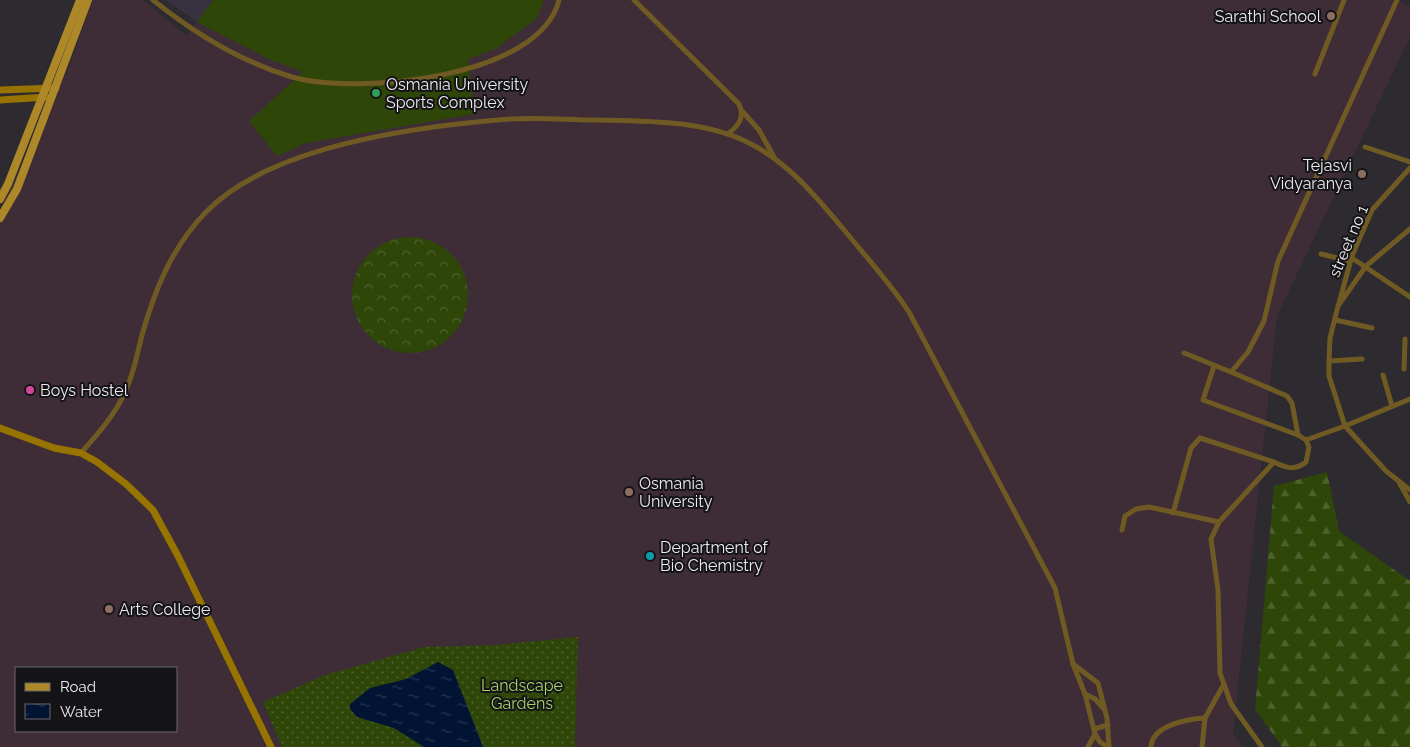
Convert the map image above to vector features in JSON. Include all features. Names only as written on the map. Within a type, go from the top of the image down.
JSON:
[{"type":"main road","points":[[0,199],[8,184],[80,0]]},
{"type":"main road","points":[[0,218],[17,189],[88,0]]},
{"type":"main road","points":[[0,90],[56,88]]},
{"type":"main road","points":[[0,100],[53,96]]},
{"type":"main road","points":[[0,428],[54,448],[81,454],[104,466],[153,510],[160,520],[271,747]]},
{"type":"street","points":[[153,0],[202,34],[236,54],[292,76],[338,84],[411,79],[450,74],[488,63],[519,47],[540,30],[554,13],[559,0]]},
{"type":"street","points":[[634,0],[739,104],[758,130],[775,159]]},
{"type":"street","points":[[1315,74],[1344,0]]},
{"type":"street","points":[[1231,372],[1248,352],[1264,321],[1278,261],[1397,0]]},
{"type":"street","points":[[729,133],[737,127],[742,110]]},
{"type":"street","points":[[81,454],[97,435],[125,392],[157,291],[174,251],[186,233],[208,210],[242,184],[265,171],[294,158],[327,149],[416,130],[513,119],[636,121],[695,127],[729,133],[775,159],[793,173],[821,202],[890,283],[909,312],[1055,588],[1073,664],[1085,694],[1094,732],[1100,742],[1109,747]]},
{"type":"street","points":[[1365,147],[1410,162]]},
{"type":"street","name":"street no 1","points":[[1346,426],[1329,376],[1330,338],[1351,260],[1372,210],[1410,168]]},
{"type":"street","points":[[1338,306],[1366,266],[1410,229]]},
{"type":"street","points":[[1321,254],[1351,260],[1366,266],[1410,298]]},
{"type":"street","points":[[1335,320],[1372,328]]},
{"type":"street","points":[[1404,369],[1407,355],[1405,339]]},
{"type":"street","points":[[1184,353],[1287,396],[1292,403],[1298,434]]},
{"type":"street","points":[[1329,361],[1362,359]]},
{"type":"street","points":[[1173,513],[1191,448],[1200,438],[1290,468],[1300,467],[1306,462],[1309,455],[1309,447],[1306,440],[1298,434],[1203,400],[1214,366]]},
{"type":"street","points":[[1383,375],[1392,406]]},
{"type":"street","points":[[1306,440],[1346,426],[1410,399]]},
{"type":"street","points":[[1346,426],[1386,471],[1410,490]]},
{"type":"street","points":[[1262,747],[1231,704],[1220,673],[1218,590],[1211,539],[1219,522],[1274,462]]},
{"type":"street","points":[[1399,481],[1410,502]]},
{"type":"street","points":[[1122,530],[1126,516],[1136,509],[1149,507],[1219,522]]},
{"type":"street","points":[[1073,664],[1098,683],[1108,725],[1109,747]]},
{"type":"street","points":[[1202,747],[1205,718],[1224,684]]},
{"type":"street","points":[[1085,694],[1095,699],[1105,711]]},
{"type":"street","points":[[1151,747],[1154,737],[1159,732],[1182,721],[1205,718]]},
{"type":"street","points":[[1088,747],[1094,732],[1108,725]]},
{"type":"shaded area","name":"Osmania University","points":[[93,0],[143,0],[187,36],[213,0],[1399,0],[1410,6],[1410,37],[1277,316],[1233,734],[1243,747],[0,747],[0,209],[69,67]]},
{"type":"shaded area","points":[[166,0],[213,0],[197,22]]},
{"type":"green space","name":"Osmania University Sports Complex","points":[[213,0],[544,0],[537,18],[497,48],[468,59],[474,114],[306,143],[277,156],[249,121],[303,72],[269,59],[197,22]]},
{"type":"green space","points":[[410,237],[432,241],[442,246],[451,254],[459,263],[464,273],[468,295],[464,317],[459,327],[451,336],[442,344],[432,349],[410,353],[388,349],[378,344],[369,336],[361,327],[356,317],[352,295],[356,273],[361,263],[369,254],[378,246],[388,241]]},
{"type":"green space","points":[[1327,472],[1339,531],[1410,581],[1410,747],[1282,747],[1255,709],[1274,486]]},
{"type":"green space","name":"Landscape Gardens","points":[[578,637],[575,747],[282,747],[263,702],[325,675],[424,647],[496,645]]},
{"type":"water","points":[[438,662],[453,670],[483,747],[424,747],[394,728],[357,717],[350,709],[350,704],[370,688],[406,679]]},
{"type":"place","name":"Sarathi School","points":[[1331,16]]},
{"type":"place","name":"Osmania University Sports Complex","points":[[376,93]]},
{"type":"place","name":"Tejasvi Vidyaranya","points":[[1362,174]]},
{"type":"place","name":"Boys Hostel","points":[[30,390]]},
{"type":"place","name":"Osmania University","points":[[629,492]]},
{"type":"place","name":"Department of Bio Chemistry","points":[[650,556]]},
{"type":"place","name":"Arts College","points":[[109,609]]}]
